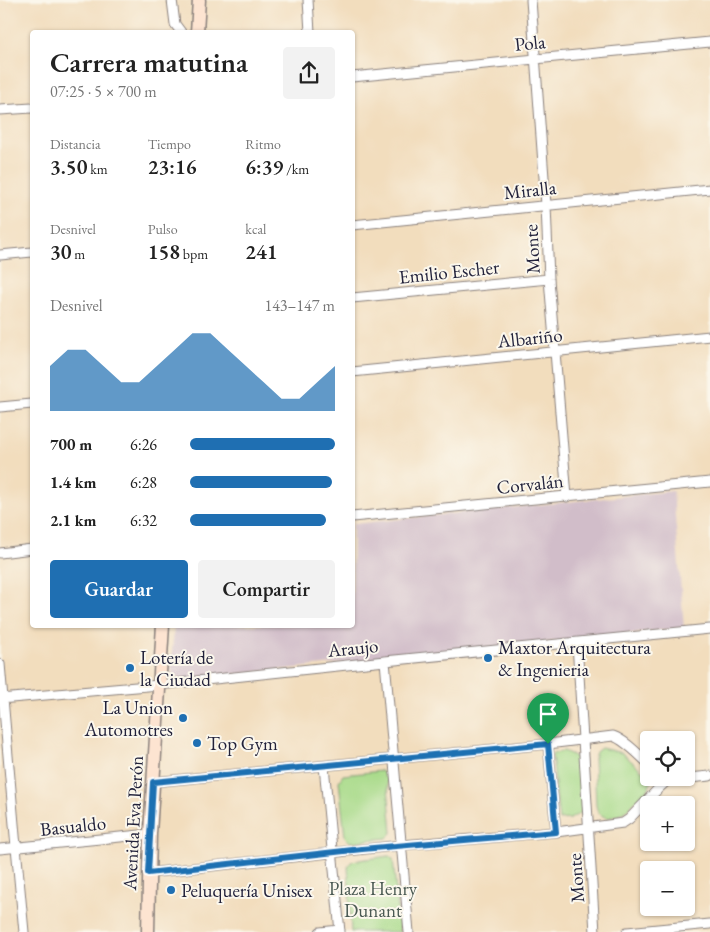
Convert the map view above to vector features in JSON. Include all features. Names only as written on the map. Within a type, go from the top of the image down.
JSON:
[{"type":"main road","points":[[197,30],[199,0]]},
{"type":"main road","name":"Avenida Eva Perón","points":[[148,932],[148,873],[163,628]]},
{"type":"street","points":[[172,0],[175,24],[180,30]]},
{"type":"street","points":[[308,0],[310,30]]},
{"type":"street","name":"Monte","points":[[531,0],[546,205],[549,279],[566,497]]},
{"type":"street","name":"Pola","points":[[355,77],[710,42]]},
{"type":"street","points":[[0,110],[30,108]]},
{"type":"street","name":"Miralla","points":[[355,225],[710,189]]},
{"type":"street","points":[[0,255],[30,252]]},
{"type":"street","name":"Emilio Escher","points":[[355,298],[549,279]]},
{"type":"street","name":"Albariño","points":[[355,372],[710,336]]},
{"type":"street","points":[[0,407],[30,404]]},
{"type":"street","name":"Corvalán","points":[[355,517],[710,482]]},
{"type":"street","points":[[0,553],[30,549]]},
{"type":"street","name":"Araujo","points":[[1,699],[159,685],[710,629]]},
{"type":"street","name":"Monte","points":[[577,643],[595,932]]},
{"type":"street","points":[[385,661],[409,932]]},
{"type":"street","points":[[0,664],[1,699],[24,932]]},
{"type":"street","points":[[153,782],[613,736],[640,756]]},
{"type":"street","name":"Monte","points":[[548,744],[556,832]]},
{"type":"street","points":[[320,932],[340,931],[324,766]]},
{"type":"street","points":[[695,777],[710,776]]},
{"type":"street","points":[[148,873],[402,845],[556,832],[623,823],[630,819],[660,786]]},
{"type":"street","name":"Basualdo","points":[[0,849],[150,834]]},
{"type":"street","points":[[627,932],[710,924]]},
{"type":"shaded area","points":[[673,491],[684,628],[188,679],[175,676],[171,668],[174,628],[355,628],[355,524]]},
{"type":"green space","points":[[601,748],[622,753],[640,769],[640,786],[650,786],[648,790],[617,816],[607,818],[602,816],[597,810],[594,758],[596,752]]},
{"type":"green space","points":[[564,751],[579,760],[582,812],[570,819],[559,820],[552,754]]},
{"type":"green space","name":"Plaza Henry Dunant","points":[[381,771],[387,776],[392,833],[387,838],[350,842],[345,837],[339,781],[343,775]]},
{"type":"green space","name":"Plaza Henry Dunant","points":[[389,856],[393,859],[400,932],[351,932],[348,866],[352,861]]},
{"type":"place","name":"Maxtor Arquitectura & Ingenieria","points":[[488,658]]},
{"type":"place","name":"Lotería de la Ciudad","points":[[130,668]]},
{"type":"place","name":"La Union Automotres","points":[[183,718]]},
{"type":"place","name":"Top Gym","points":[[197,743]]},
{"type":"place","name":"Peluquería Unisex","points":[[171,890]]},
{"type":"route","points":[[548,744],[556,832],[362,849],[148,873],[153,782],[548,744]]}]
